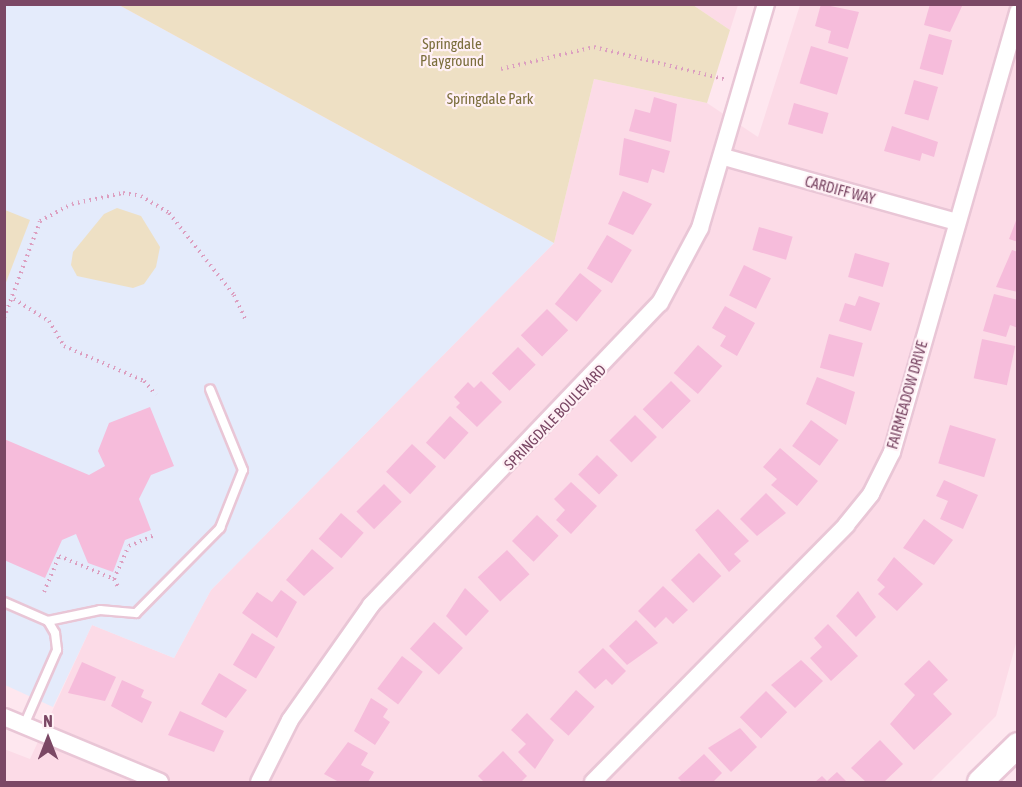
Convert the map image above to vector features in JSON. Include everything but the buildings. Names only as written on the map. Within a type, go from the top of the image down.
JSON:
[{"type":"street","name":"SPRINGDALE BOULEVARD","points":[[259,783],[296,710],[371,605],[660,303],[700,228],[724,158],[766,4]]},
{"type":"street","name":"FAIRMEADOW DRIVE","points":[[593,783],[846,525],[871,494],[892,452],[1017,12]]},
{"type":"street","name":"CARDIFF WAY","points":[[724,158],[957,222]]},
{"type":"street","points":[[4,717],[160,783]]},
{"type":"street","points":[[980,783],[1017,745]]},
{"type":"lane","points":[[4,602],[48,621],[100,610],[136,613],[220,528],[243,470],[210,389]]},
{"type":"lane","points":[[24,725],[57,650],[48,621]]},
{"type":"path","points":[[501,69],[572,50],[615,48],[744,84]]},
{"type":"path","points":[[4,318],[14,299],[40,221],[72,204],[123,193],[141,196],[169,213],[234,295],[246,321]]},
{"type":"path","points":[[14,299],[49,321],[64,346],[144,381],[156,395]]},
{"type":"path","points":[[114,579],[129,546],[153,536]]},
{"type":"path","points":[[44,592],[59,556],[114,579],[119,589]]},
{"type":"shaded area","points":[[5,5],[119,5],[554,243],[211,590],[174,658],[92,625],[53,707],[5,685]]},
{"type":"shaded area","points":[[693,5],[738,5],[730,30]]},
{"type":"shaded area","points":[[800,5],[1017,5],[1017,640],[996,716],[930,782],[5,782],[4,749],[30,759],[92,625],[174,658],[211,590],[554,243],[594,79],[707,103],[758,137]]},
{"type":"green space","name":"Springdale Park","points":[[119,5],[693,5],[730,30],[707,103],[594,79],[554,243]]},
{"type":"green space","points":[[117,208],[141,216],[160,247],[156,267],[144,284],[133,288],[77,276],[71,265],[73,252],[104,214]]},
{"type":"green space","points":[[5,210],[30,220],[5,285]]},
{"type":"park label","name":"Springdale Playground","points":[[452,52]]}]
